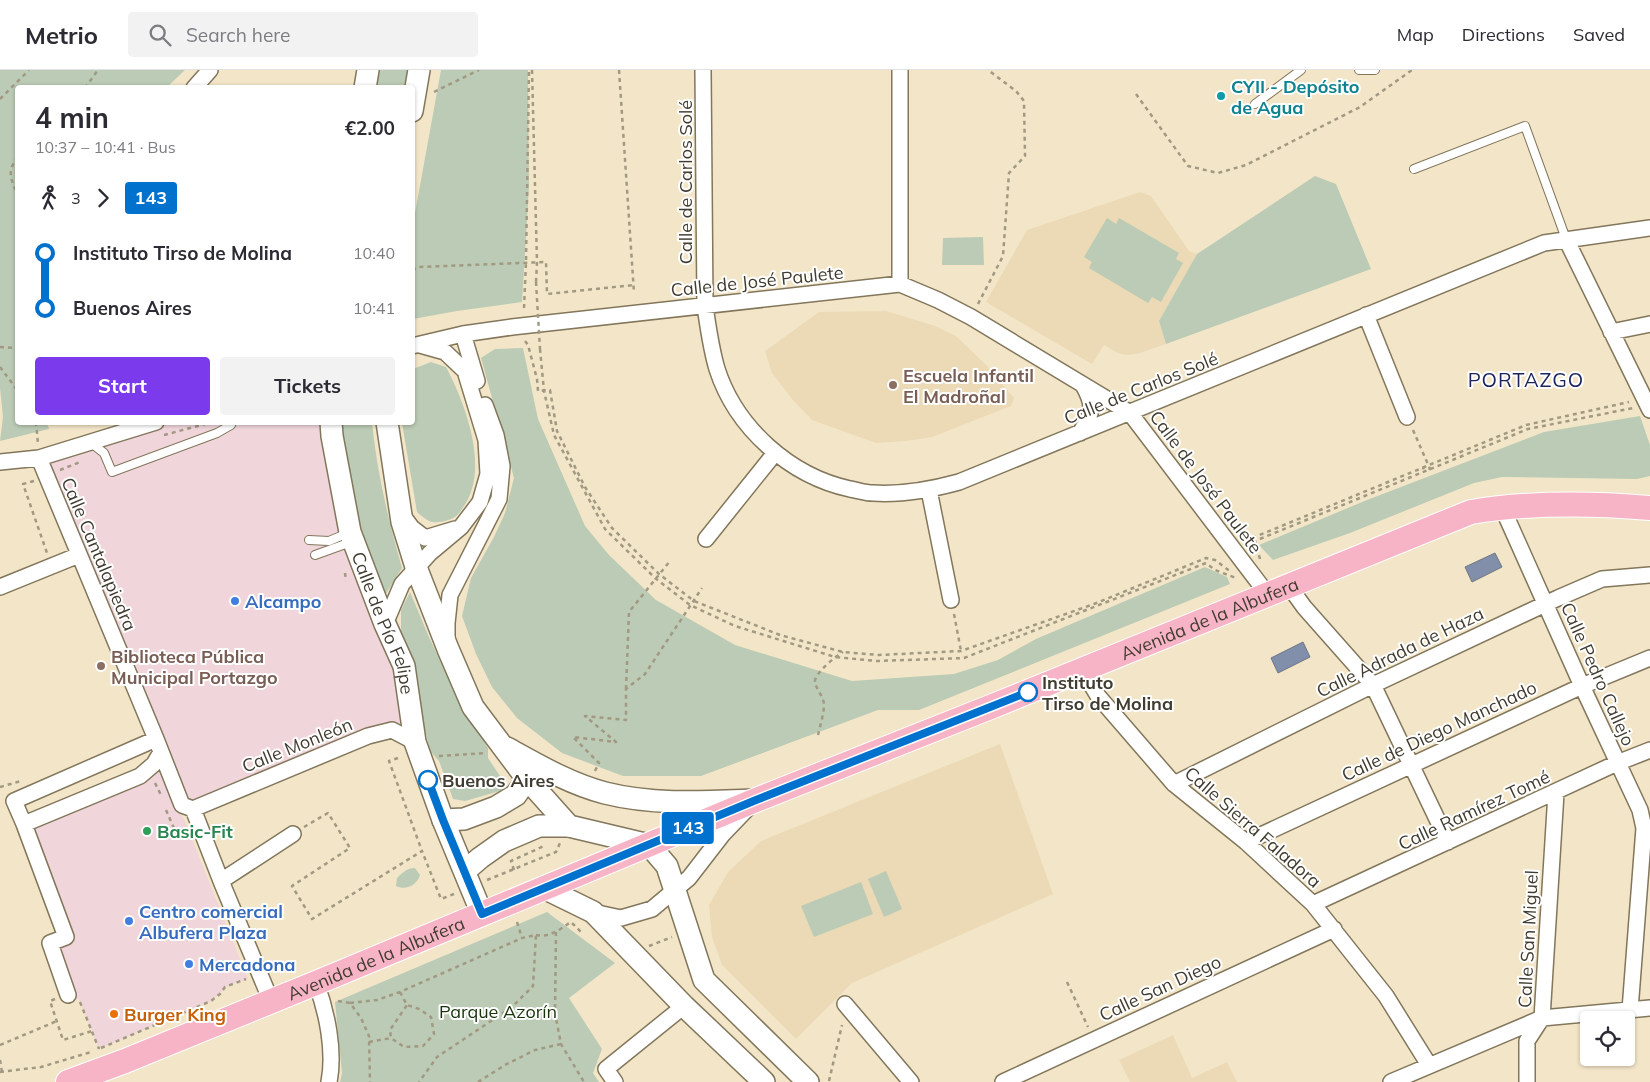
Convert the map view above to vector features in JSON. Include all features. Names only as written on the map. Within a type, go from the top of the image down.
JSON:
[{"type":"main road","name":"Avenida de la Albufera","points":[[1611,505],[1650,498]]},
{"type":"main road","name":"Avenida de la Albufera","points":[[68,1082],[125,1061],[316,983],[756,800],[1470,512],[1502,507],[1552,504],[1650,508]]},
{"type":"street","points":[[197,85],[210,70]]},
{"type":"street","points":[[366,85],[368,70]]},
{"type":"street","points":[[415,95],[419,70]]},
{"type":"street","name":"Calle de Carlos Solé","points":[[703,70],[705,306],[717,370],[730,399],[742,417],[775,453],[805,472],[836,486],[871,493],[906,493],[929,490],[959,482],[1544,243],[1650,228]]},
{"type":"street","points":[[900,70],[900,284]]},
{"type":"street","points":[[1566,239],[1611,332],[1643,381],[1648,405]]},
{"type":"street","name":"Calle de José Paulete","points":[[416,345],[463,334],[900,284],[938,300],[971,317],[1130,413],[1253,576],[1304,607],[1373,685],[1448,842]]},
{"type":"street","points":[[1366,315],[1407,417]]},
{"type":"street","points":[[1611,332],[1650,324]]},
{"type":"street","points":[[448,649],[447,622],[450,594],[499,499],[502,466],[496,434],[474,374],[463,334]]},
{"type":"street","points":[[385,624],[402,584],[416,567],[461,527],[480,502],[488,474],[486,440],[465,371],[445,352],[416,345]]},
{"type":"street","points":[[1080,433],[1088,421],[1092,406],[1082,384]]},
{"type":"street","name":"Calle de Pío Felipe","points":[[331,425],[352,537],[385,624],[404,666],[415,742],[443,820],[482,914]]},
{"type":"street","points":[[387,425],[401,514],[416,567],[473,707],[496,748],[528,779],[569,826]]},
{"type":"street","points":[[0,462],[39,458],[90,442],[159,429]]},
{"type":"street","points":[[706,539],[775,453]]},
{"type":"street","name":"Calle Cantalapiedra","points":[[39,458],[182,805],[193,809],[271,1001]]},
{"type":"street","points":[[929,490],[951,600]]},
{"type":"street","name":"Calle Pedro Callejo","points":[[1502,507],[1617,763],[1645,810],[1630,1010]]},
{"type":"street","points":[[401,514],[412,528],[425,538],[461,527]]},
{"type":"street","points":[[0,587],[79,555]]},
{"type":"street","name":"Calle Adrada de Haza","points":[[1174,784],[1373,685],[1545,603],[1602,579],[1650,575]]},
{"type":"street","name":"Calle de Diego Manchado","points":[[1246,842],[1582,686],[1650,658]]},
{"type":"street","name":"Calle Sierra Faladora","points":[[1082,669],[1098,696],[1174,784],[1246,842],[1313,904],[1386,996],[1429,1065]]},
{"type":"street","name":"Calle Monleón","points":[[193,809],[368,736],[392,730],[415,742]]},
{"type":"street","points":[[24,824],[140,776],[154,764],[159,746]]},
{"type":"street","points":[[68,995],[50,943],[66,937],[24,824],[7,802],[159,746]]},
{"type":"street","points":[[496,748],[604,793],[654,802],[756,800]]},
{"type":"street","name":"Calle Ramírez Tomé","points":[[1313,904],[1556,793],[1617,763],[1650,750]]},
{"type":"street","points":[[140,776],[163,775],[174,786]]},
{"type":"street","points":[[443,820],[464,820],[496,807],[516,795],[528,779]]},
{"type":"street","name":"Calle San Miguel","points":[[1527,1082],[1527,1041],[1542,1018],[1556,793]]},
{"type":"street","points":[[544,888],[594,912],[621,918],[652,909],[689,878],[723,834],[756,800]]},
{"type":"street","points":[[468,878],[480,858],[504,841],[539,826],[569,826],[649,845],[667,866],[704,980],[818,1081]]},
{"type":"street","points":[[221,881],[293,834]]},
{"type":"street","points":[[594,912],[684,1006],[764,1082]]},
{"type":"street","name":"Calle San Diego","points":[[1003,1082],[1334,929]]},
{"type":"street","points":[[316,983],[323,1001],[330,1038],[329,1082]]},
{"type":"street","points":[[845,1004],[911,1082]]},
{"type":"street","points":[[615,1082],[606,1069],[684,1006]]},
{"type":"street","points":[[1391,1082],[1542,1018],[1650,1008]]},
{"type":"lane","points":[[1254,104],[1301,70]]},
{"type":"lane","points":[[1358,70],[1375,70]]},
{"type":"lane","points":[[1414,169],[1525,126],[1566,239]]},
{"type":"lane","points":[[90,442],[104,453],[112,472],[217,433],[231,425]]},
{"type":"lane","points":[[309,540],[352,537]]},
{"type":"lane","points":[[315,555],[352,537]]},
{"type":"path","points":[[0,100],[29,70]]},
{"type":"path","points":[[87,85],[98,70]]},
{"type":"path","points":[[415,106],[479,70]]},
{"type":"path","points":[[531,70],[536,282],[540,349],[544,390],[554,435],[605,528],[655,578],[690,605],[735,626],[835,657],[877,661],[964,658],[1206,563],[1215,570],[1235,578],[1253,576],[1262,567],[1255,541],[1528,428],[1624,408],[1648,405]]},
{"type":"path","points":[[524,308],[531,70]]},
{"type":"path","points":[[619,70],[634,293]]},
{"type":"path","points":[[971,317],[1003,256],[1009,172],[1025,156],[1024,101],[1016,91],[988,70]]},
{"type":"path","points":[[1136,94],[1188,166],[1218,174],[1246,165],[1360,107],[1412,70]]},
{"type":"path","points":[[15,160],[12,164],[10,179],[15,189]]},
{"type":"path","points":[[415,269],[419,267],[546,262],[547,294],[634,285]]},
{"type":"path","points":[[528,345],[538,391],[550,390],[557,431],[586,486],[612,528],[659,574],[694,600],[780,634],[843,652],[879,655],[961,651],[1094,604],[1206,558],[1215,560],[1236,576]]},
{"type":"path","points":[[0,347],[15,348]]},
{"type":"path","points":[[0,367],[15,387]]},
{"type":"path","points":[[1251,551],[1248,544],[1250,539],[1526,425],[1627,402],[1648,405]]},
{"type":"path","points":[[1407,417],[1430,469]]},
{"type":"path","points":[[36,425],[39,458]]},
{"type":"path","points":[[159,429],[188,425]]},
{"type":"path","points":[[53,565],[23,484],[46,477],[104,453]]},
{"type":"path","points":[[1421,468],[1430,469]]},
{"type":"path","points":[[586,786],[600,763],[573,737],[616,742],[585,716],[626,720],[629,612],[670,561]]},
{"type":"path","points":[[626,688],[645,674],[702,588]]},
{"type":"path","points":[[951,600],[961,651]]},
{"type":"path","points":[[818,735],[824,703],[815,682],[815,677],[835,657],[843,652]]},
{"type":"path","points":[[435,756],[496,748]]},
{"type":"path","points":[[398,758],[389,761],[442,899],[468,878],[500,874]]},
{"type":"path","points":[[293,834],[328,813],[350,848],[292,886],[312,919],[422,850]]},
{"type":"path","points":[[514,870],[511,861],[544,846]]},
{"type":"path","points":[[517,922],[522,938]]},
{"type":"path","points":[[338,1001],[350,1003],[377,1000],[400,992],[522,938],[536,934],[544,936],[556,932],[571,922],[583,934]]},
{"type":"path","points":[[632,952],[687,931]]},
{"type":"path","points":[[556,932],[554,1013],[561,1044],[584,1082]]},
{"type":"path","points":[[419,1082],[437,1057],[512,1007],[533,986],[536,934]]},
{"type":"path","points":[[0,1060],[1,1072],[41,1067],[99,1049],[211,1001],[225,987],[260,974]]},
{"type":"path","points":[[1067,982],[1094,1040]]},
{"type":"path","points":[[369,1042],[391,1038],[404,1047],[422,1046],[434,1034],[431,1017],[407,1005],[400,992]]},
{"type":"path","points":[[92,1031],[63,1040],[50,1001],[68,995],[79,1000],[92,1031],[99,1049]]},
{"type":"path","points":[[350,1003],[361,1018],[368,1036],[370,1082]]},
{"type":"path","points":[[818,1081],[842,1028],[845,1004]]},
{"type":"path","points":[[391,1038],[390,1030],[407,1005]]},
{"type":"path","points":[[0,1045],[57,1021]]},
{"type":"path","points":[[479,1081],[535,1050],[561,1044]]},
{"type":"shaded area","points":[[1140,192],[1151,196],[1189,251],[1197,254],[1159,321],[1166,344],[1137,354],[1126,355],[1104,345],[1092,364],[986,302],[1027,230]]},
{"type":"shaded area","name":"Escuela Infantil El Madroñal","points":[[886,311],[935,326],[956,336],[986,365],[1014,398],[1011,406],[932,437],[906,441],[876,443],[812,420],[792,399],[772,373],[765,351],[819,312]]},
{"type":"shaded area","points":[[149,425],[322,425],[385,624],[415,742],[392,730],[182,805],[182,814],[248,979],[225,987],[211,1001],[99,1049],[79,1000],[68,995],[50,943],[65,937],[24,824],[140,776],[161,752],[39,458]]},
{"type":"shaded area","points":[[1000,744],[1053,894],[852,983],[796,1039],[722,965],[712,937],[709,905],[728,872],[761,841]]},
{"type":"shaded area","points":[[1173,1035],[1192,1078],[1227,1062],[1237,1082],[1130,1082],[1119,1060]]},
{"type":"green space","points":[[0,70],[185,70],[169,85],[15,85],[15,425],[48,425],[49,429],[0,441],[3,417],[0,388]]},
{"type":"green space","points":[[380,70],[408,70],[404,85],[376,85]]},
{"type":"green space","points":[[441,70],[528,70],[529,187],[522,302],[415,319],[415,213]]},
{"type":"green space","points":[[1315,176],[1336,184],[1371,269],[1166,344],[1159,321],[1197,254]]},
{"type":"green space","points":[[1107,218],[1116,224],[1119,218],[1179,253],[1176,259],[1183,263],[1161,302],[1152,297],[1148,303],[1089,268],[1092,262],[1084,257]]},
{"type":"green space","points":[[983,237],[984,265],[942,265],[943,238]]},
{"type":"green space","points":[[523,348],[538,419],[585,526],[609,555],[656,600],[735,645],[852,681],[954,674],[998,660],[1036,639],[1205,567],[1227,577],[1230,584],[919,710],[878,710],[701,776],[623,776],[562,753],[517,718],[492,687],[476,654],[462,616],[471,578],[505,513],[514,478],[481,358],[495,349]]},
{"type":"green space","points":[[431,362],[446,367],[467,417],[472,436],[475,473],[471,491],[459,514],[445,521],[432,522],[417,512],[402,425],[415,425],[415,368]]},
{"type":"green space","points":[[1640,416],[1650,445],[1650,476],[1637,479],[1502,477],[1474,483],[1350,533],[1273,560],[1259,545],[1367,500],[1544,432]]},
{"type":"green space","points":[[340,425],[372,425],[384,496],[402,568],[384,597],[362,531],[348,471]]},
{"type":"green space","points":[[410,592],[457,697],[488,748],[488,758],[506,785],[500,791],[465,801],[453,799],[439,761],[430,751],[410,667],[401,641],[401,610]]},
{"type":"green space","points":[[415,868],[420,875],[414,884],[404,888],[396,886],[399,876],[407,870]]},
{"type":"green space","points":[[886,871],[902,909],[884,917],[868,879]]},
{"type":"green space","points":[[861,882],[873,914],[814,937],[801,906]]},
{"type":"green space","name":"Parque Azorín","points":[[547,912],[615,963],[569,998],[602,1049],[593,1073],[599,1082],[340,1082],[342,1073],[335,1002]]},
{"type":"water","points":[[1495,553],[1502,567],[1472,582],[1465,567]]},
{"type":"water","points":[[1303,642],[1310,657],[1278,673],[1271,658]]},
{"type":"bus line","name":"143","points":[[428,780],[482,914],[756,800],[1028,692]]},
{"type":"place","name":"CYII - Depósito de Agua","points":[[1221,96]]},
{"type":"place","name":"Escuela Infantil El Madroñal","points":[[893,385]]},
{"type":"place","name":"Alcampo","points":[[235,601]]},
{"type":"place","name":"Biblioteca Pública Municipal Portazgo","points":[[101,666]]},
{"type":"place","name":"Instituto Tirso de Molina","points":[[1028,692]]},
{"type":"place","name":"Buenos Aires","points":[[428,780]]},
{"type":"place","name":"Basic-Fit","points":[[147,831]]},
{"type":"place","name":"Centro comercial Albufera Plaza","points":[[129,921]]},
{"type":"place","name":"Mercadona","points":[[189,964]]},
{"type":"place","name":"Burger King","points":[[114,1014]]},
{"type":"district","name":"PORTAZGO","points":[[1526,379]]}]
